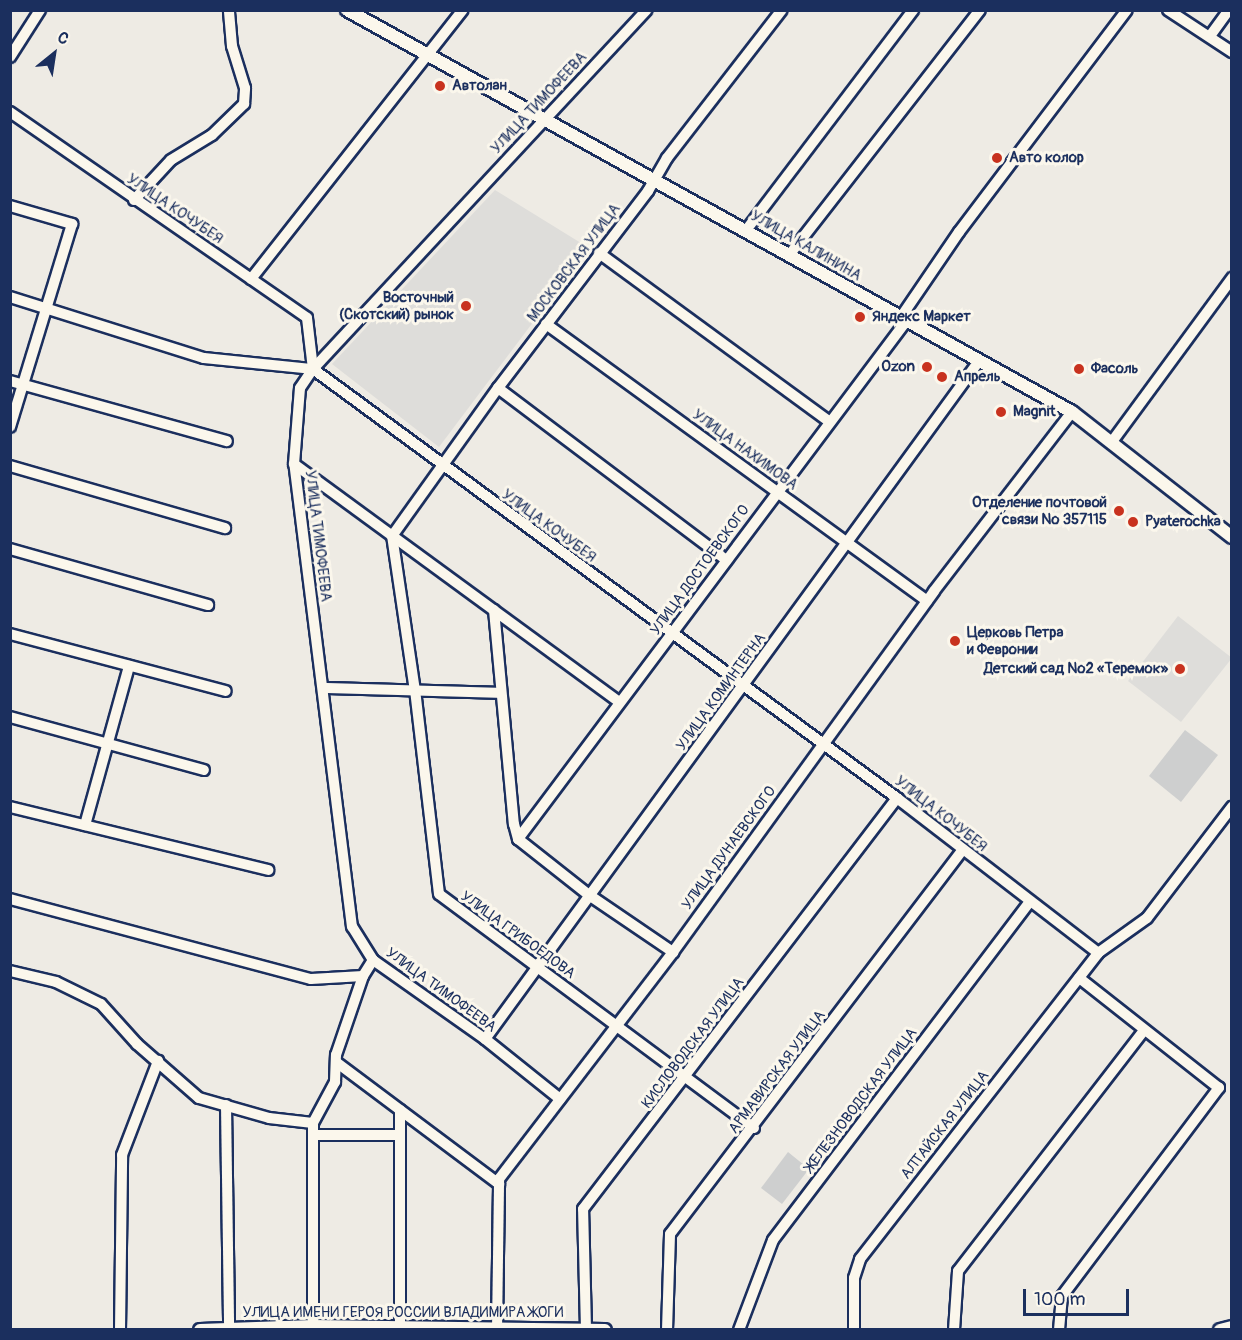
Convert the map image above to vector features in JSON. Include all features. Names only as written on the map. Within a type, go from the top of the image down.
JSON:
[{"type":"main road","name":"УЛИЦА КАЛИНИНА","points":[[347,10],[427,56],[747,229],[1072,412],[1232,537]]},
{"type":"main road","name":"УЛИЦА ИМЕНИ ГЕРОЯ РОССИИ ВЛАДИМИРА ЖОГИ","points":[[200,1329],[313,1326],[606,1329]]},
{"type":"main road","points":[[1221,1329],[1232,1327]]},
{"type":"street","points":[[10,57],[40,10]]},
{"type":"street","points":[[134,200],[171,160],[212,135],[244,104],[245,88],[232,46],[230,10]]},
{"type":"street","points":[[250,279],[463,10]]},
{"type":"street","name":"УЛИЦА ТИМОФЕЕВА","points":[[560,1099],[484,1039],[373,960],[352,927],[294,464],[300,388],[313,369],[544,118],[647,10]]},
{"type":"street","name":"МОСКОВСКАЯ УЛИЦА","points":[[392,536],[441,465],[655,180],[667,158],[782,10]]},
{"type":"street","points":[[747,229],[914,10]]},
{"type":"street","points":[[790,254],[980,10]]},
{"type":"street","name":"УЛИЦА ДОСТОЕВСКОГО","points":[[518,838],[618,700],[672,636],[830,422],[904,319],[959,232],[1127,10]]},
{"type":"street","points":[[1168,10],[1232,52]]},
{"type":"street","points":[[1210,36],[1229,10]]},
{"type":"street","name":"УЛИЦА КОЧУБЕЯ","points":[[10,112],[307,318],[313,369],[672,636],[897,798],[1098,953]]},
{"type":"street","points":[[10,206],[72,224],[10,427]]},
{"type":"street","points":[[599,253],[830,422]]},
{"type":"street","points":[[1111,443],[1232,278]]},
{"type":"street","points":[[10,297],[204,358],[313,369]]},
{"type":"street","name":"УЛИЦА НАХИМОВА","points":[[546,324],[927,601]]},
{"type":"street","name":"УЛИЦА КОМИНТЕРНА","points":[[484,1039],[980,361]]},
{"type":"street","points":[[10,381],[227,441]]},
{"type":"street","points":[[498,388],[726,560]]},
{"type":"street","name":"УЛИЦА ДУНАЕВСКОГО","points":[[499,1184],[560,1099],[673,952],[927,601],[1072,412]]},
{"type":"street","points":[[294,464],[618,700]]},
{"type":"street","points":[[10,466],[225,528]]},
{"type":"street","name":"УЛИЦА ГРИБОЕДОВА","points":[[392,536],[415,691],[439,894],[616,1027],[688,1076],[754,1128]]},
{"type":"street","points":[[10,549],[208,605]]},
{"type":"street","points":[[494,610],[500,693],[518,838],[589,896],[673,952]]},
{"type":"street","points":[[10,634],[226,691]]},
{"type":"street","points":[[85,825],[129,666]]},
{"type":"street","points":[[323,688],[500,693]]},
{"type":"street","points":[[10,717],[204,770]]},
{"type":"street","name":"КИСЛОВОДСКАЯ УЛИЦА","points":[[586,1329],[583,1209],[688,1076],[897,798]]},
{"type":"street","points":[[10,807],[267,870]]},
{"type":"street","name":"АЛТАЙСКАЯ УЛИЦА","points":[[854,1329],[854,1278],[860,1259],[1098,953],[1147,918],[1232,807]]},
{"type":"street","name":"АРМАВИРСКАЯ УЛИЦА","points":[[667,1329],[670,1234],[754,1128],[963,850]]},
{"type":"street","points":[[10,899],[311,979],[363,976]]},
{"type":"street","name":"ЖЕЛЕЗНОВОДСКАЯ УЛИЦА","points":[[739,1329],[773,1240],[1030,901]]},
{"type":"street","points":[[313,1326],[313,1123],[335,1082],[336,1062],[363,976],[373,960]]},
{"type":"street","points":[[10,972],[56,982],[101,1004],[136,1044],[158,1061],[188,1091],[226,1106],[269,1118],[313,1123]]},
{"type":"street","points":[[1059,1329],[1062,1296],[1219,1088],[1078,978]]},
{"type":"street","points":[[954,1329],[958,1271],[1144,1030]]},
{"type":"street","points":[[120,1329],[122,1155],[158,1061]]},
{"type":"street","points":[[336,1062],[499,1184],[496,1329]]},
{"type":"street","points":[[226,1106],[230,1328]]},
{"type":"street","points":[[400,1110],[400,1327]]},
{"type":"street","points":[[313,1135],[400,1135]]},
{"type":"shaded area","name":"Восточный (Скотский) рынок","points":[[495,190],[589,248],[439,447],[332,364]]},
{"type":"shaded area","name":"Детский сад №2 «Теремок»","points":[[1178,616],[1232,658],[1181,722],[1128,681]]},
{"type":"shaded area","points":[[1185,730],[1218,755],[1181,802],[1149,776]]},
{"type":"shaded area","points":[[788,1152],[809,1169],[782,1204],[761,1188]]},
{"type":"place","name":"Автолан","points":[[440,86]]},
{"type":"place","name":"Авто колор","points":[[997,158]]},
{"type":"place","name":"Восточный (Скотский) рынок","points":[[466,306]]},
{"type":"place","name":"Яндекс Маркет","points":[[860,317]]},
{"type":"place","name":"Ozon","points":[[927,367]]},
{"type":"place","name":"Фасоль","points":[[1079,369]]},
{"type":"place","name":"Апрель","points":[[942,377]]},
{"type":"place","name":"Magnit","points":[[1001,412]]},
{"type":"place","name":"Отделение почтовой связи № 357115","points":[[1119,511]]},
{"type":"place","name":"Pyaterochka","points":[[1133,522]]},
{"type":"place","name":"Церковь Петра и Февронии","points":[[955,641]]},
{"type":"place","name":"Детский сад №2 «Теремок»","points":[[1180,669]]}]
